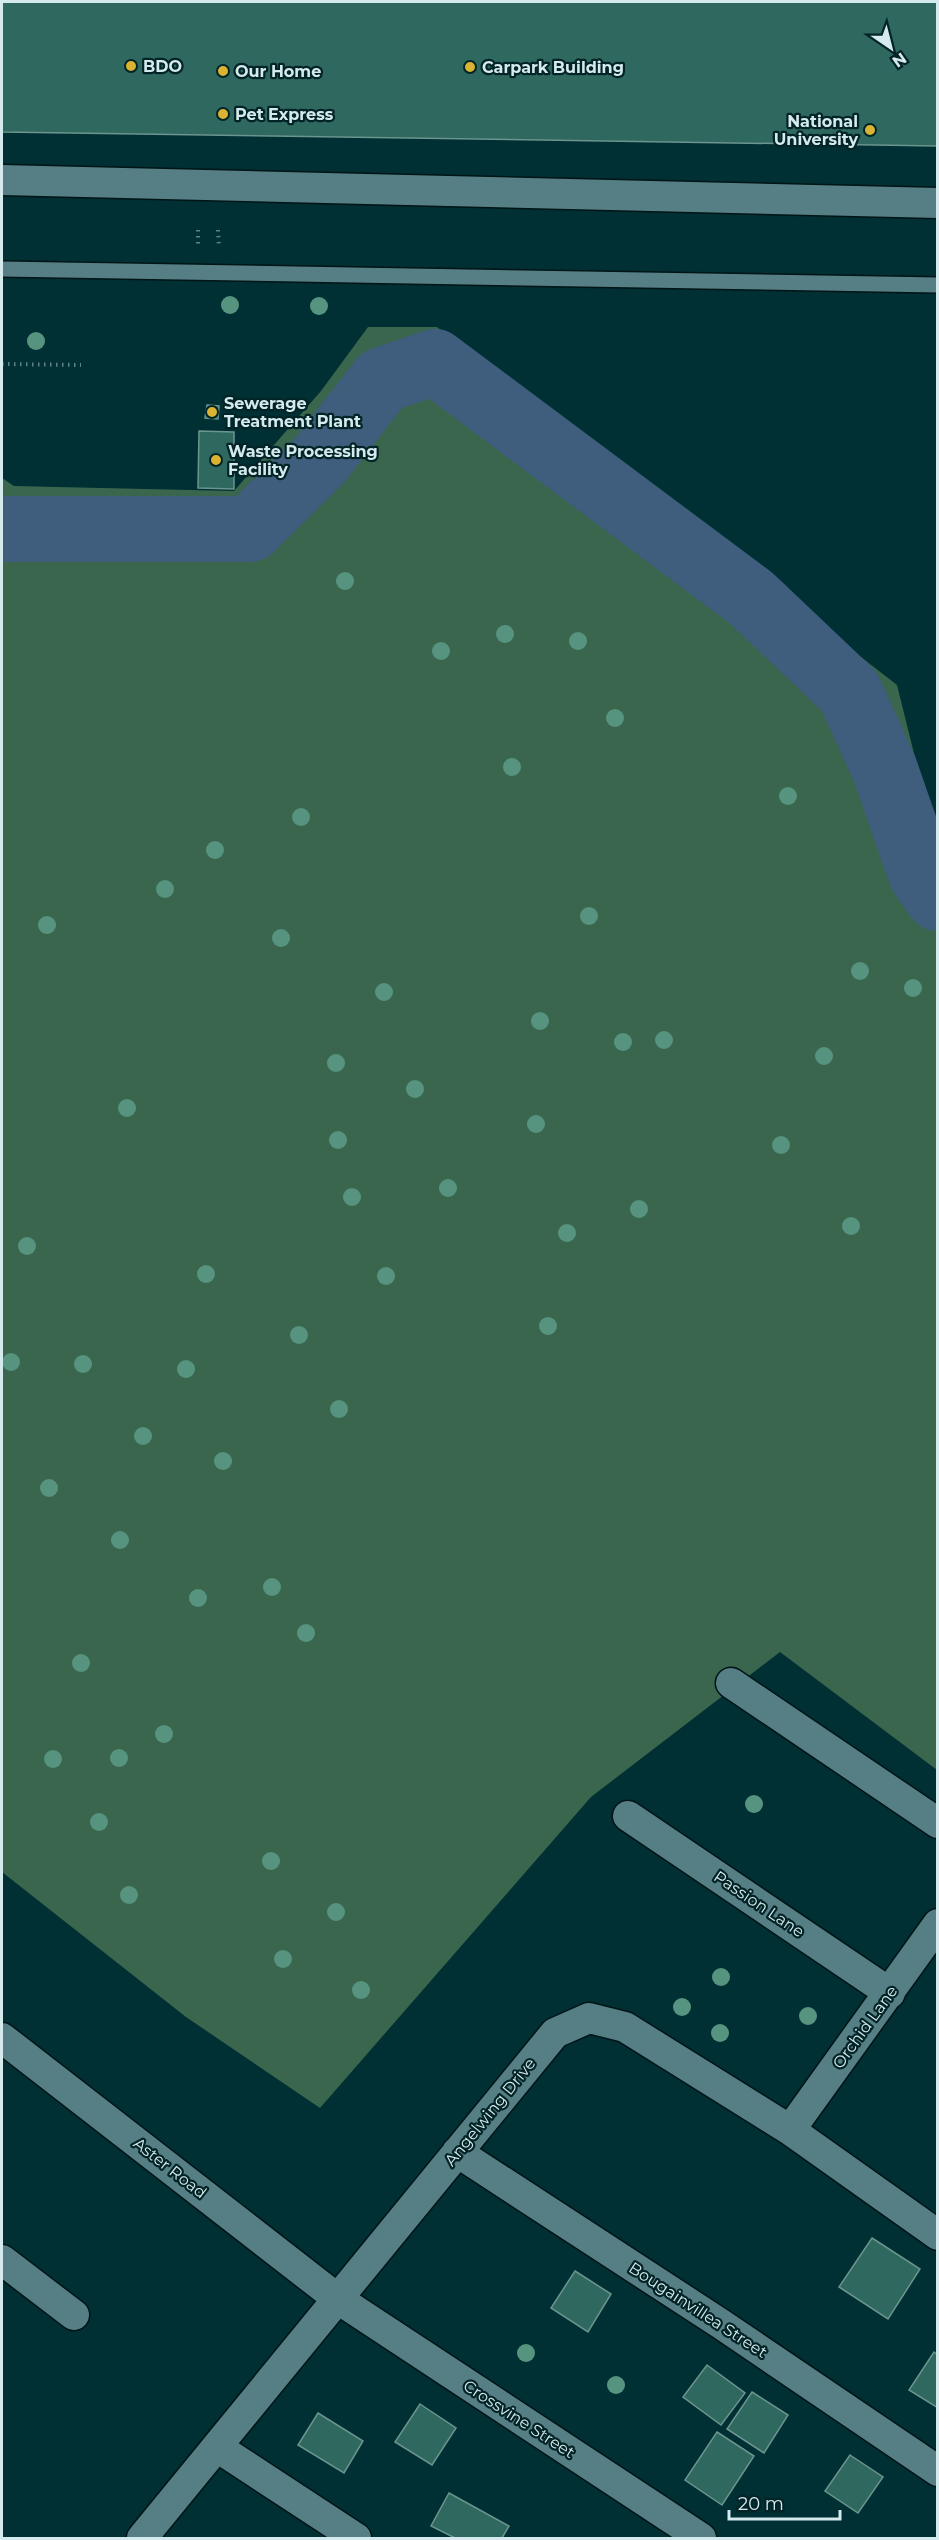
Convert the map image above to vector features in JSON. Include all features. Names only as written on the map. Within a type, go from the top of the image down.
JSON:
[{"type":"street","points":[[2,180],[938,203]]},
{"type":"street","points":[[731,1683],[938,1823]]},
{"type":"street","name":"Passion Lane","points":[[628,1816],[890,1992]]},
{"type":"street","name":"Orchid Lane","points":[[790,2130],[938,1924]]},
{"type":"street","name":"Angelwing Drive","points":[[141,2538],[555,2033],[589,2018],[625,2027],[790,2130],[934,2225]]},
{"type":"street","name":"Aster Road","points":[[2,2038],[338,2299]]},
{"type":"street","name":"Bougainvillea Street","points":[[457,2152],[721,2324],[938,2471]]},
{"type":"street","points":[[2,2260],[74,2315]]},
{"type":"street","name":"Crossvine Street","points":[[338,2299],[701,2538]]},
{"type":"street","points":[[217,2447],[356,2538]]},
{"type":"lane","points":[[2,269],[938,285]]},
{"type":"path","points":[[2,364],[81,365]]},
{"type":"green space","points":[[368,327],[437,327],[897,685],[937,846],[937,1770],[780,1652],[591,1797],[320,2108],[186,2017],[2,1872],[2,478],[14,486],[234,491],[321,391]]},
{"type":"building","name":"Carpark Building","points":[[2,2],[938,2],[938,146],[2,132]]},
{"type":"building","name":"Sewerage Treatment Plant","points":[[207,405],[219,406],[218,419],[205,418]]},
{"type":"building","name":"Waste Processing Facility","points":[[199,431],[234,432],[234,489],[198,488]]},
{"type":"building","points":[[872,2238],[920,2269],[888,2319],[839,2287]]},
{"type":"building","points":[[575,2271],[611,2294],[588,2332],[551,2308]]},
{"type":"building","points":[[934,2352],[938,2355],[938,2408],[909,2390]]},
{"type":"building","points":[[707,2365],[745,2393],[721,2425],[683,2397]]},
{"type":"building","points":[[752,2392],[788,2415],[764,2453],[727,2429]]},
{"type":"building","points":[[420,2404],[456,2428],[432,2465],[395,2442]]},
{"type":"building","points":[[318,2413],[363,2441],[344,2473],[298,2445]]},
{"type":"building","points":[[717,2432],[754,2456],[722,2505],[685,2480]]},
{"type":"building","points":[[850,2455],[883,2477],[858,2513],[825,2491]]},
{"type":"building","points":[[449,2493],[509,2526],[502,2538],[455,2538],[431,2526]]},
{"type":"waterway","points":[[2,529],[250,529],[319,461],[382,380],[435,362],[751,598],[849,691],[885,770],[921,874],[938,898]]},
{"type":"place","name":"BDO","points":[[131,66]]},
{"type":"place","name":"Carpark Building","points":[[470,67]]},
{"type":"place","name":"Our Home","points":[[223,71]]},
{"type":"place","name":"Pet Express","points":[[223,114]]},
{"type":"place","name":"National University","points":[[870,130]]},
{"type":"place","name":"Sewerage Treatment Plant","points":[[212,412]]},
{"type":"place","name":"Waste Processing Facility","points":[[216,460]]}]
